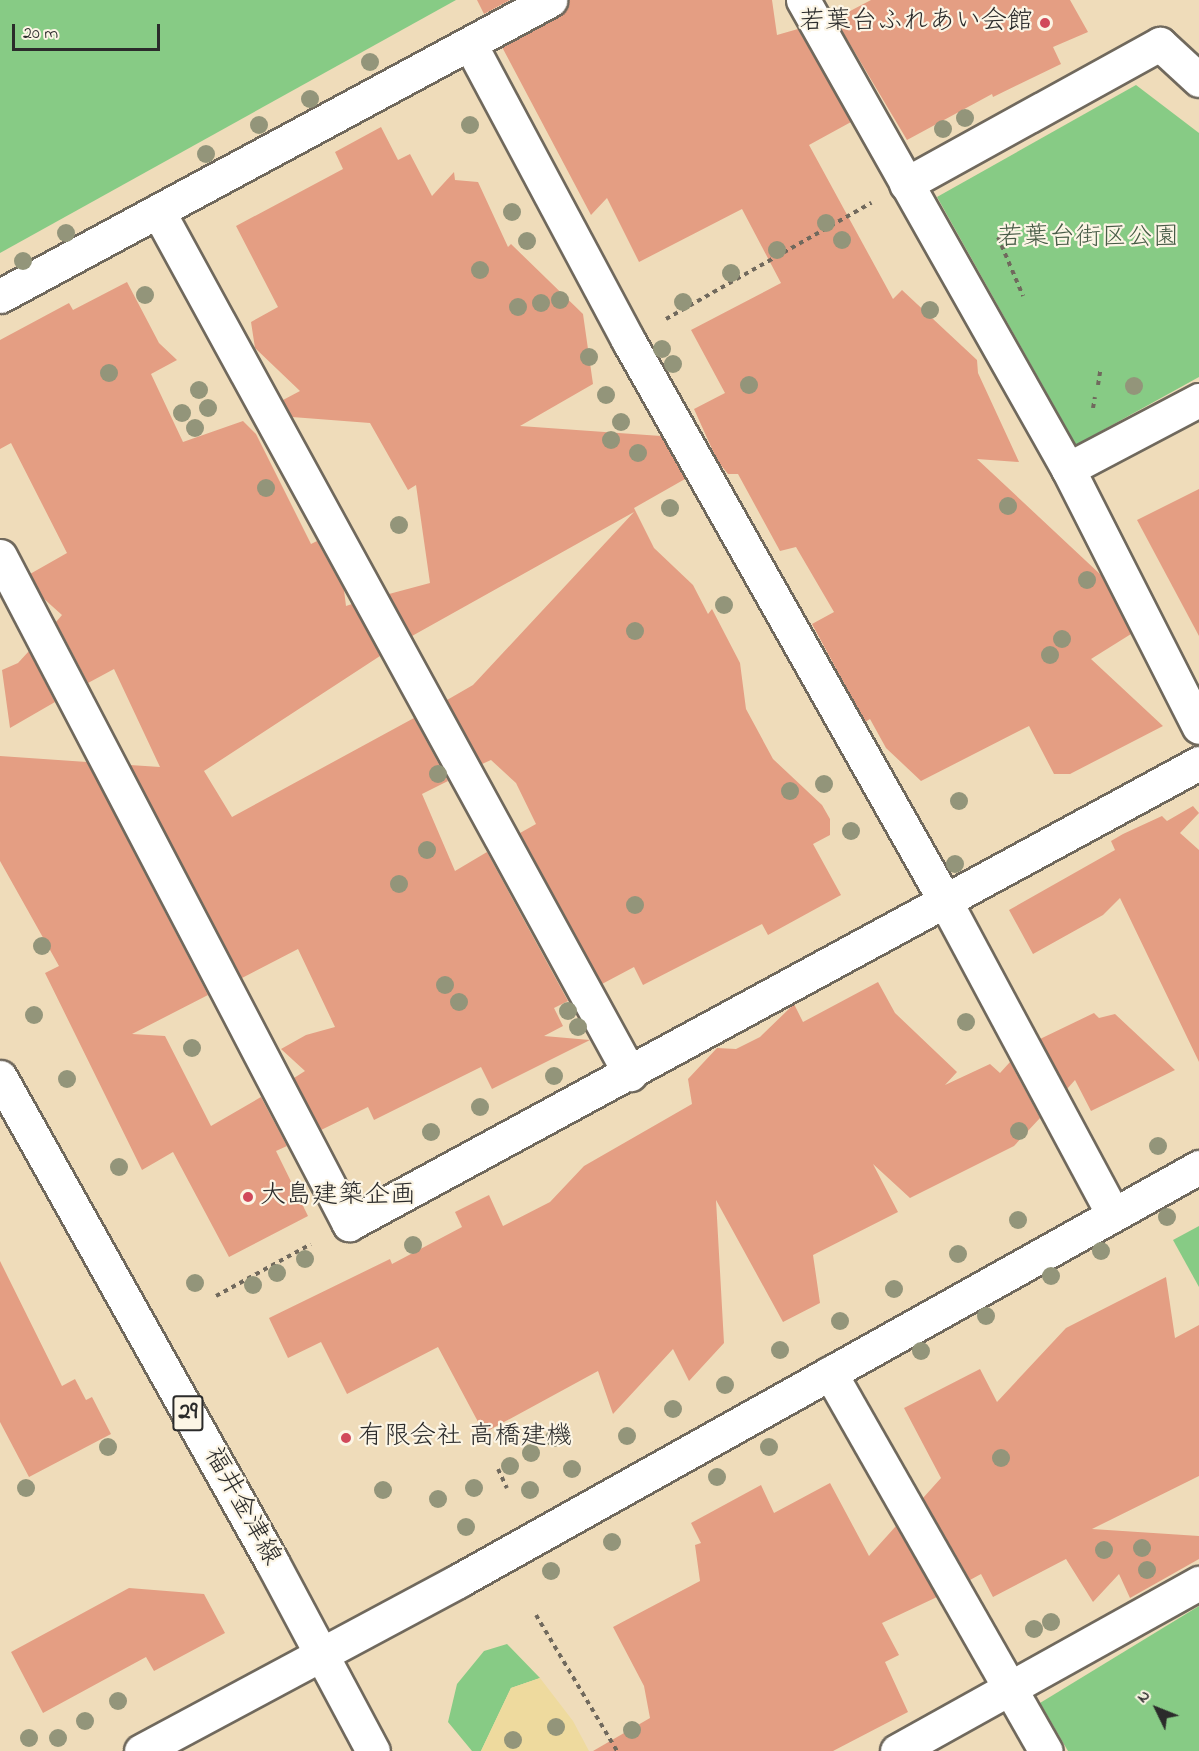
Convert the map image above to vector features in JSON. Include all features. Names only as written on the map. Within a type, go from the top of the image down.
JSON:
[{"type":"street","points":[[0,296],[550,0]]},
{"type":"street","points":[[803,0],[1068,469],[1199,727]]},
{"type":"street","points":[[470,44],[628,340],[944,899],[1113,1214]]},
{"type":"street","points":[[906,184],[1160,44],[1199,80]]},
{"type":"street","points":[[158,211],[630,1074]]},
{"type":"street","points":[[1068,469],[1199,400]]},
{"type":"street","points":[[0,556],[349,1224],[630,1074],[944,899],[1199,763]]},
{"type":"street","name":"福井金津線","points":[[0,1077],[373,1751]]},
{"type":"street","points":[[141,1751],[321,1654],[1199,1167]]},
{"type":"street","points":[[830,1373],[1008,1689],[1046,1751]]},
{"type":"street","points":[[897,1751],[1199,1583]]},
{"type":"path","points":[[628,340],[906,184]]},
{"type":"path","points":[[1098,385],[1101,367]]},
{"type":"path","points":[[216,1296],[349,1224]]},
{"type":"path","points":[[498,1469],[507,1488]]},
{"type":"path","points":[[536,1614],[617,1751]]},
{"type":"green space","points":[[0,0],[456,0],[0,253]]},
{"type":"green space","name":"若葉台街区公園","points":[[1136,85],[1199,133],[1199,377],[1076,445],[937,197]]},
{"type":"green space","points":[[1199,1226],[1199,1287],[1173,1240]]},
{"type":"green space","points":[[1199,1606],[1199,1751],[1068,1751],[1040,1703]]},
{"type":"green space","points":[[507,1644],[540,1678],[511,1688],[481,1751],[472,1751],[448,1722],[457,1684],[484,1651]]},
{"type":"sand","points":[[540,1678],[573,1721],[589,1751],[481,1751],[511,1688]]},
{"type":"building","points":[[477,0],[510,0],[484,14]]},
{"type":"building","points":[[569,0],[772,0],[777,35],[798,29],[851,122],[809,145],[893,299],[902,290],[977,360],[978,373],[1019,462],[977,459],[1101,575],[1131,634],[1091,659],[1163,726],[1070,774],[1054,774],[1029,726],[921,781],[886,748],[870,719],[865,722],[812,624],[834,612],[796,547],[780,551],[738,474],[728,474],[717,460],[694,409],[725,393],[691,330],[781,283],[742,209],[639,262],[607,198],[591,215],[502,47],[559,17]]},
{"type":"building","points":[[871,0],[1070,0],[1088,32],[1053,47],[1061,64],[993,97],[992,94],[907,140],[835,19]]},
{"type":"building","points":[[381,127],[398,160],[410,154],[432,196],[454,172],[455,180],[478,182],[508,247],[511,244],[583,314],[593,384],[520,426],[661,436],[685,479],[634,508],[654,548],[693,585],[708,614],[712,609],[740,663],[746,709],[773,759],[822,805],[830,819],[830,835],[813,844],[841,895],[768,935],[762,924],[643,985],[634,967],[602,984],[520,833],[536,824],[516,783],[491,760],[482,764],[447,700],[473,685],[634,512],[412,636],[389,594],[430,583],[416,485],[408,490],[370,423],[292,417],[283,400],[300,391],[255,348],[251,322],[278,307],[236,226],[343,169],[335,152]]},
{"type":"building","points":[[127,282],[159,343],[177,360],[151,374],[183,442],[243,421],[256,434],[311,544],[317,541],[344,590],[346,606],[352,604],[380,656],[204,771],[232,817],[414,718],[448,781],[422,794],[455,871],[487,852],[568,1001],[554,1008],[563,1026],[544,1036],[590,1040],[492,1089],[481,1067],[374,1120],[368,1107],[321,1130],[294,1078],[305,1071],[281,1049],[306,1035],[335,1027],[298,949],[242,978],[130,765],[160,767],[114,669],[88,683],[56,622],[62,615],[43,598],[30,574],[67,553],[11,443],[0,449],[0,340],[69,303],[73,310]]},
{"type":"building","points":[[1199,489],[1199,636],[1137,520]]},
{"type":"building","points":[[29,651],[55,702],[10,728],[2,670],[18,663]]},
{"type":"building","points":[[0,756],[87,762],[208,995],[132,1034],[165,1036],[211,1126],[261,1097],[287,1146],[276,1151],[308,1216],[229,1257],[173,1152],[142,1170],[45,973],[59,966],[0,861]]},
{"type":"building","points":[[1193,806],[1199,813],[1180,833],[1199,850],[1199,1062],[1120,898],[1103,915],[1033,954],[1009,910],[1115,850],[1111,841],[1123,834],[1162,816],[1167,821]]},
{"type":"building","points":[[878,982],[895,1013],[957,1072],[945,1085],[990,1064],[1000,1073],[1010,1062],[1040,1118],[1014,1146],[910,1198],[873,1164],[898,1212],[813,1255],[820,1303],[783,1322],[716,1200],[724,1343],[689,1381],[673,1349],[613,1414],[598,1371],[484,1433],[438,1347],[347,1394],[321,1342],[288,1358],[269,1318],[390,1259],[392,1264],[462,1227],[455,1212],[489,1195],[503,1226],[550,1202],[584,1166],[692,1104],[688,1079],[717,1048],[736,1049],[760,1037],[794,1004],[803,1022]]},
{"type":"building","points":[[1094,1013],[1099,1018],[1115,1014],[1175,1070],[1091,1111],[1075,1080],[1067,1089],[1040,1039]]},
{"type":"building","points":[[0,1261],[62,1386],[75,1379],[86,1400],[92,1397],[111,1434],[29,1477],[0,1422]]},
{"type":"building","points":[[1166,1277],[1175,1338],[1199,1325],[1199,1476],[1092,1529],[1199,1536],[1199,1559],[1130,1598],[1119,1574],[1093,1602],[1066,1559],[993,1597],[981,1574],[970,1580],[923,1498],[941,1478],[904,1408],[980,1369],[997,1402],[1066,1328]]},
{"type":"building","points":[[830,1483],[869,1556],[896,1526],[937,1597],[882,1623],[899,1655],[885,1662],[908,1712],[833,1751],[593,1751],[650,1718],[644,1686],[613,1627],[700,1581],[695,1545],[701,1543],[691,1523],[761,1485],[774,1513]]},
{"type":"building","points":[[129,1588],[204,1594],[225,1633],[154,1671],[146,1657],[43,1713],[11,1652]]},
{"type":"place","name":"若葉台ふれあい会館","points":[[1045,23]]},
{"type":"place","name":"大島建築企画","points":[[248,1197]]},
{"type":"place","name":"有限会社 高橋建機","points":[[346,1438]]}]
